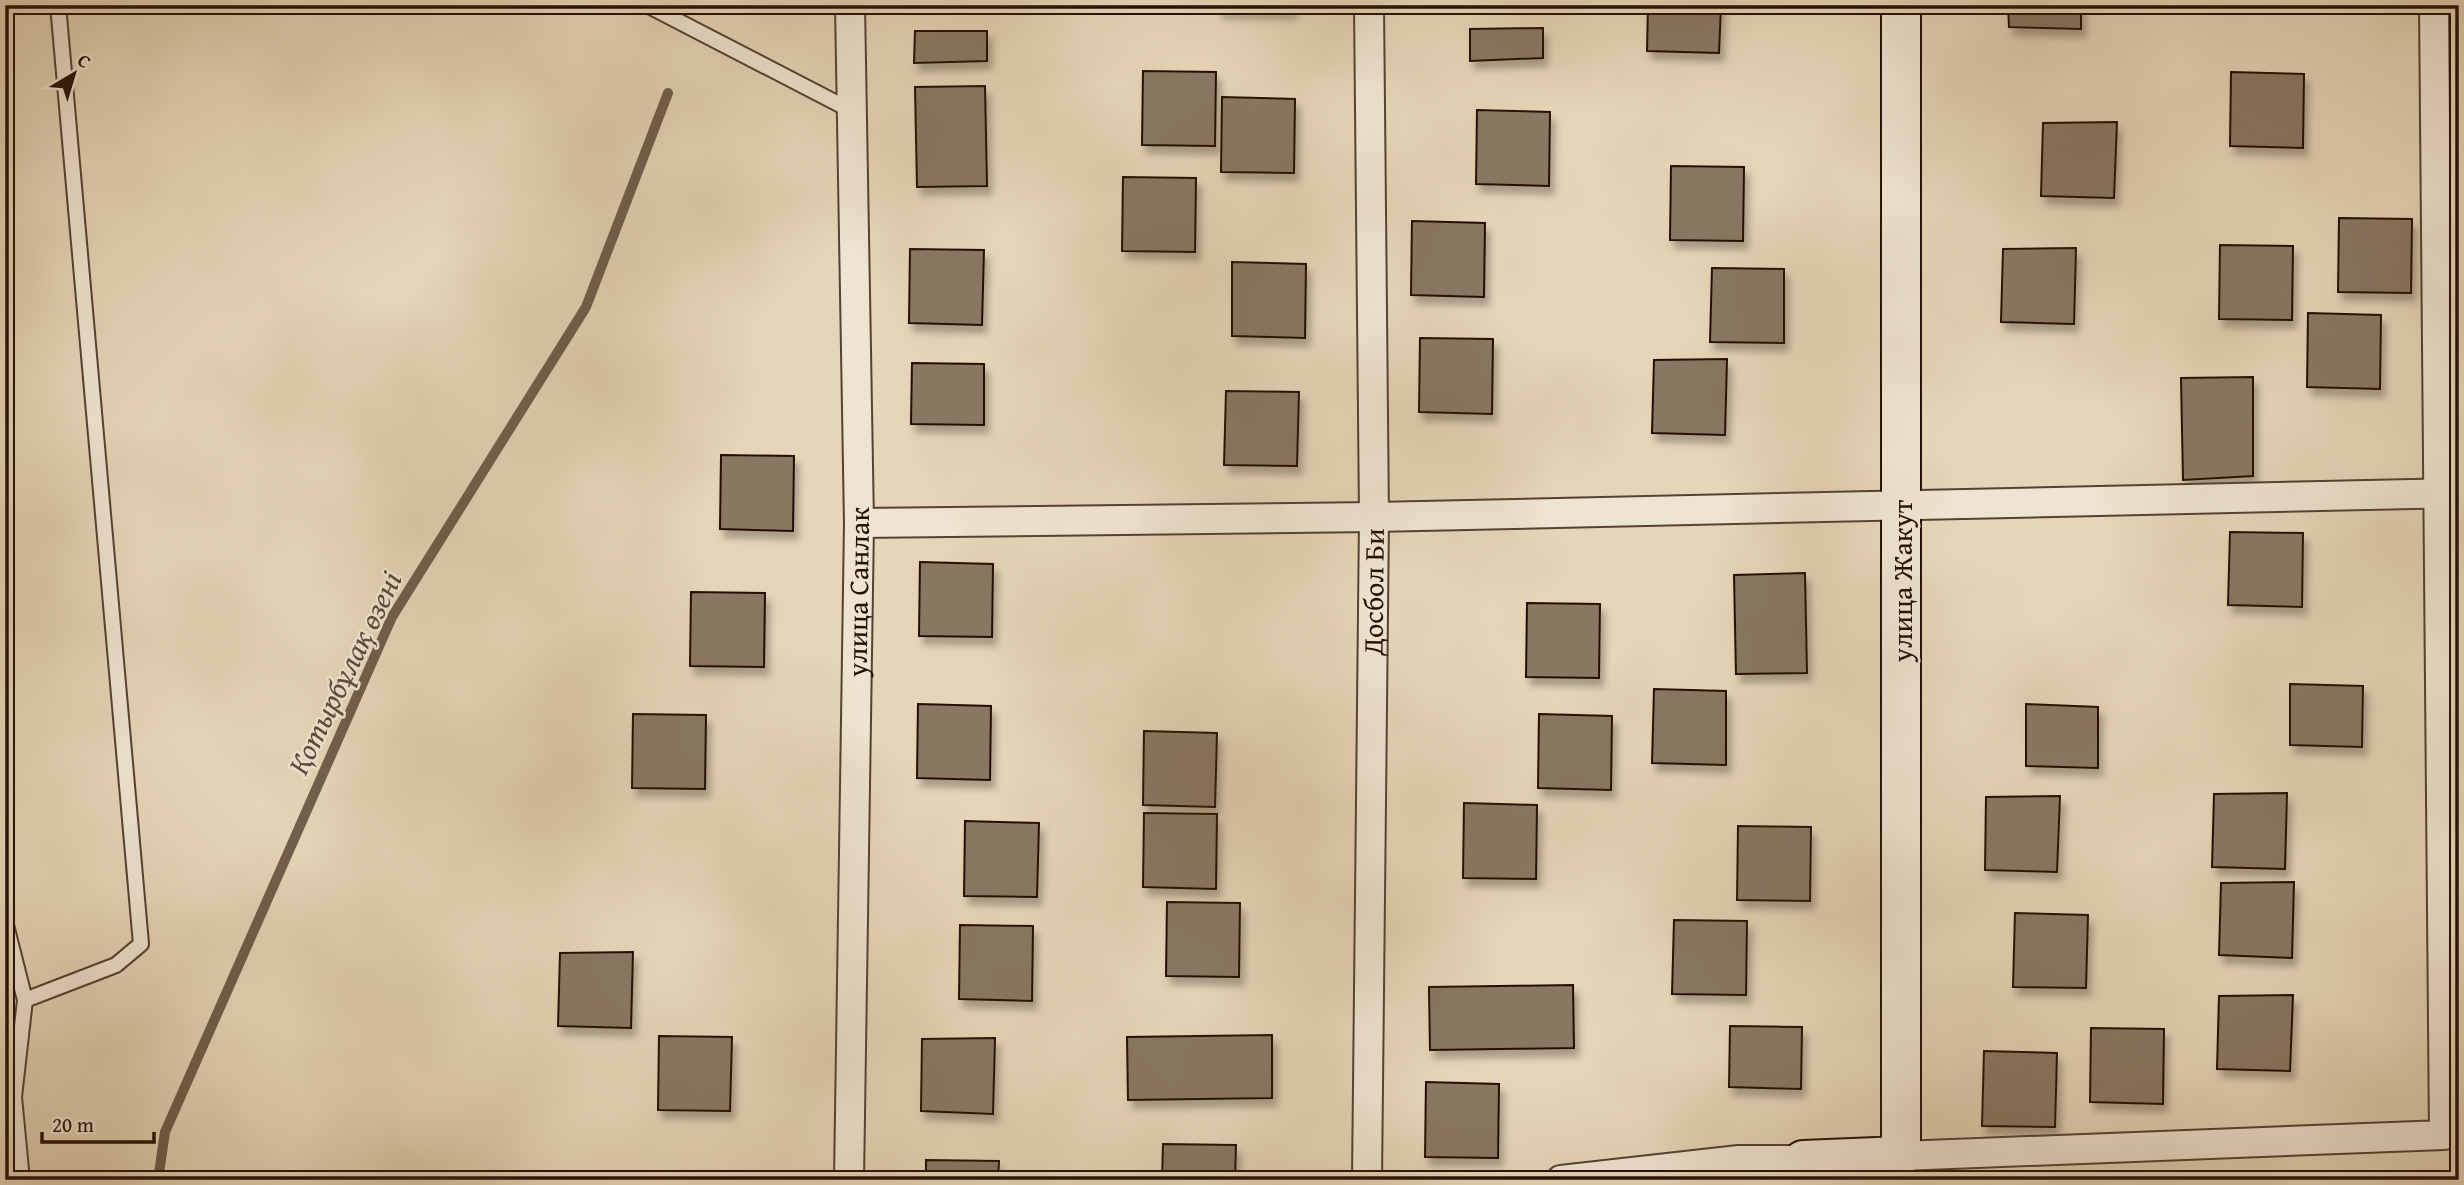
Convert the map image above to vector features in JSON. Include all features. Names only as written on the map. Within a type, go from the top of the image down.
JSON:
[{"type":"street","name":"улица Санлак","points":[[849,1180],[859,523],[850,5]]},
{"type":"street","name":"Досбол Би","points":[[1367,1180],[1374,517],[1369,5]]},
{"type":"street","name":"улица Жакут","points":[[1900,5],[1901,1156]]},
{"type":"street","points":[[1561,1180],[1739,1160],[1803,1170],[1901,1156],[2444,1135],[2448,493],[2434,5]]},
{"type":"street","points":[[859,523],[1374,517],[2448,493]]},
{"type":"lane","points":[[25,1000],[116,965],[141,944],[58,5]]},
{"type":"lane","points":[[647,5],[852,110]]},
{"type":"lane","points":[[5,921],[25,1000],[14,1097],[22,1180]]},
{"type":"building","points":[[1218,5],[1292,5],[1292,11],[1218,10]]},
{"type":"building","points":[[1648,5],[1721,5],[1719,53],[1647,51]]},
{"type":"building","points":[[2008,5],[2081,5],[2081,29],[2009,27]]},
{"type":"building","points":[[1543,28],[1543,58],[1470,61],[1470,29]]},
{"type":"building","points":[[915,31],[987,31],[987,61],[914,63]]},
{"type":"building","points":[[1143,71],[1216,72],[1215,146],[1142,145]]},
{"type":"building","points":[[2231,72],[2304,74],[2303,148],[2230,146]]},
{"type":"building","points":[[985,86],[987,186],[917,187],[915,87]]},
{"type":"building","points":[[1222,97],[1295,99],[1294,173],[1221,172]]},
{"type":"building","points":[[1477,110],[1550,112],[1549,186],[1476,184]]},
{"type":"building","points":[[2117,122],[2114,198],[2041,196],[2043,123]]},
{"type":"building","points":[[1671,166],[1744,167],[1743,241],[1670,240]]},
{"type":"building","points":[[1123,177],[1196,178],[1195,252],[1122,251]]},
{"type":"building","points":[[2339,218],[2412,219],[2411,293],[2338,292]]},
{"type":"building","points":[[1412,221],[1485,223],[1484,297],[1411,295]]},
{"type":"building","points":[[2220,245],[2293,246],[2292,320],[2219,319]]},
{"type":"building","points":[[2076,248],[2074,324],[2001,322],[2003,249]]},
{"type":"building","points":[[910,249],[984,250],[982,325],[909,323]]},
{"type":"building","points":[[1232,262],[1306,264],[1305,338],[1232,336]]},
{"type":"building","points":[[1712,268],[1784,269],[1784,343],[1710,342]]},
{"type":"building","points":[[2308,313],[2381,315],[2380,389],[2307,387]]},
{"type":"building","points":[[1420,338],[1493,339],[1492,414],[1419,412]]},
{"type":"building","points":[[1727,359],[1725,435],[1652,433],[1654,360]]},
{"type":"building","points":[[912,363],[984,364],[984,425],[911,424]]},
{"type":"building","points":[[2253,377],[2253,476],[2183,480],[2181,378]]},
{"type":"building","points":[[1226,391],[1299,392],[1297,466],[1224,465]]},
{"type":"building","points":[[721,455],[794,456],[793,531],[720,529]]},
{"type":"building","points":[[2230,532],[2303,533],[2302,607],[2228,605]]},
{"type":"building","points":[[920,562],[993,564],[992,637],[919,636]]},
{"type":"building","points":[[1805,573],[1807,673],[1736,674],[1734,575]]},
{"type":"building","points":[[691,592],[765,593],[764,667],[690,666]]},
{"type":"building","points":[[1527,603],[1600,604],[1599,678],[1526,677]]},
{"type":"building","points":[[2290,684],[2363,686],[2362,747],[2290,745]]},
{"type":"building","points":[[1654,689],[1726,691],[1726,765],[1652,763]]},
{"type":"building","points":[[918,704],[991,706],[990,780],[917,778]]},
{"type":"building","points":[[2026,704],[2098,707],[2098,768],[2026,766]]},
{"type":"building","points":[[633,714],[706,715],[705,789],[632,788]]},
{"type":"building","points":[[1539,714],[1612,716],[1611,790],[1538,788]]},
{"type":"building","points":[[1144,731],[1217,733],[1215,807],[1143,805]]},
{"type":"building","points":[[2287,793],[2285,869],[2212,867],[2214,794]]},
{"type":"building","points":[[2060,796],[2057,872],[1985,870],[1986,797]]},
{"type":"building","points":[[1464,803],[1537,805],[1536,879],[1463,878]]},
{"type":"building","points":[[1144,813],[1217,814],[1216,889],[1143,887]]},
{"type":"building","points":[[965,821],[1039,823],[1037,897],[964,896]]},
{"type":"building","points":[[1738,826],[1811,827],[1810,901],[1737,900]]},
{"type":"building","points":[[2294,882],[2292,958],[2219,955],[2221,883]]},
{"type":"building","points":[[1167,902],[1240,903],[1239,977],[1166,976]]},
{"type":"building","points":[[2015,913],[2088,915],[2086,988],[2013,987]]},
{"type":"building","points":[[1674,920],[1747,921],[1746,995],[1672,994]]},
{"type":"building","points":[[960,925],[1033,926],[1032,1001],[959,999]]},
{"type":"building","points":[[633,952],[631,1028],[558,1026],[560,953]]},
{"type":"building","points":[[1573,985],[1574,1048],[1430,1050],[1429,987]]},
{"type":"building","points":[[2293,995],[2290,1071],[2217,1069],[2219,996]]},
{"type":"building","points":[[1730,1026],[1802,1027],[1801,1089],[1729,1087]]},
{"type":"building","points":[[2091,1028],[2164,1029],[2163,1104],[2090,1102]]},
{"type":"building","points":[[1272,1035],[1272,1098],[1128,1100],[1127,1037]]},
{"type":"building","points":[[659,1036],[732,1037],[730,1111],[658,1110]]},
{"type":"building","points":[[995,1038],[993,1114],[921,1111],[922,1039]]},
{"type":"building","points":[[1984,1051],[2057,1053],[2055,1127],[1982,1126]]},
{"type":"building","points":[[1426,1082],[1499,1084],[1498,1158],[1425,1157]]},
{"type":"building","points":[[1163,1144],[1236,1145],[1235,1180],[1162,1180]]},
{"type":"building","points":[[926,1160],[999,1161],[998,1180],[926,1180]]},
{"type":"building","points":[[651,1174],[724,1174],[724,1180],[651,1180]]},
{"type":"waterway","name":"Қотырбұлақ өзені","points":[[158,1180],[165,1132],[392,617],[586,307],[668,93]]}]
